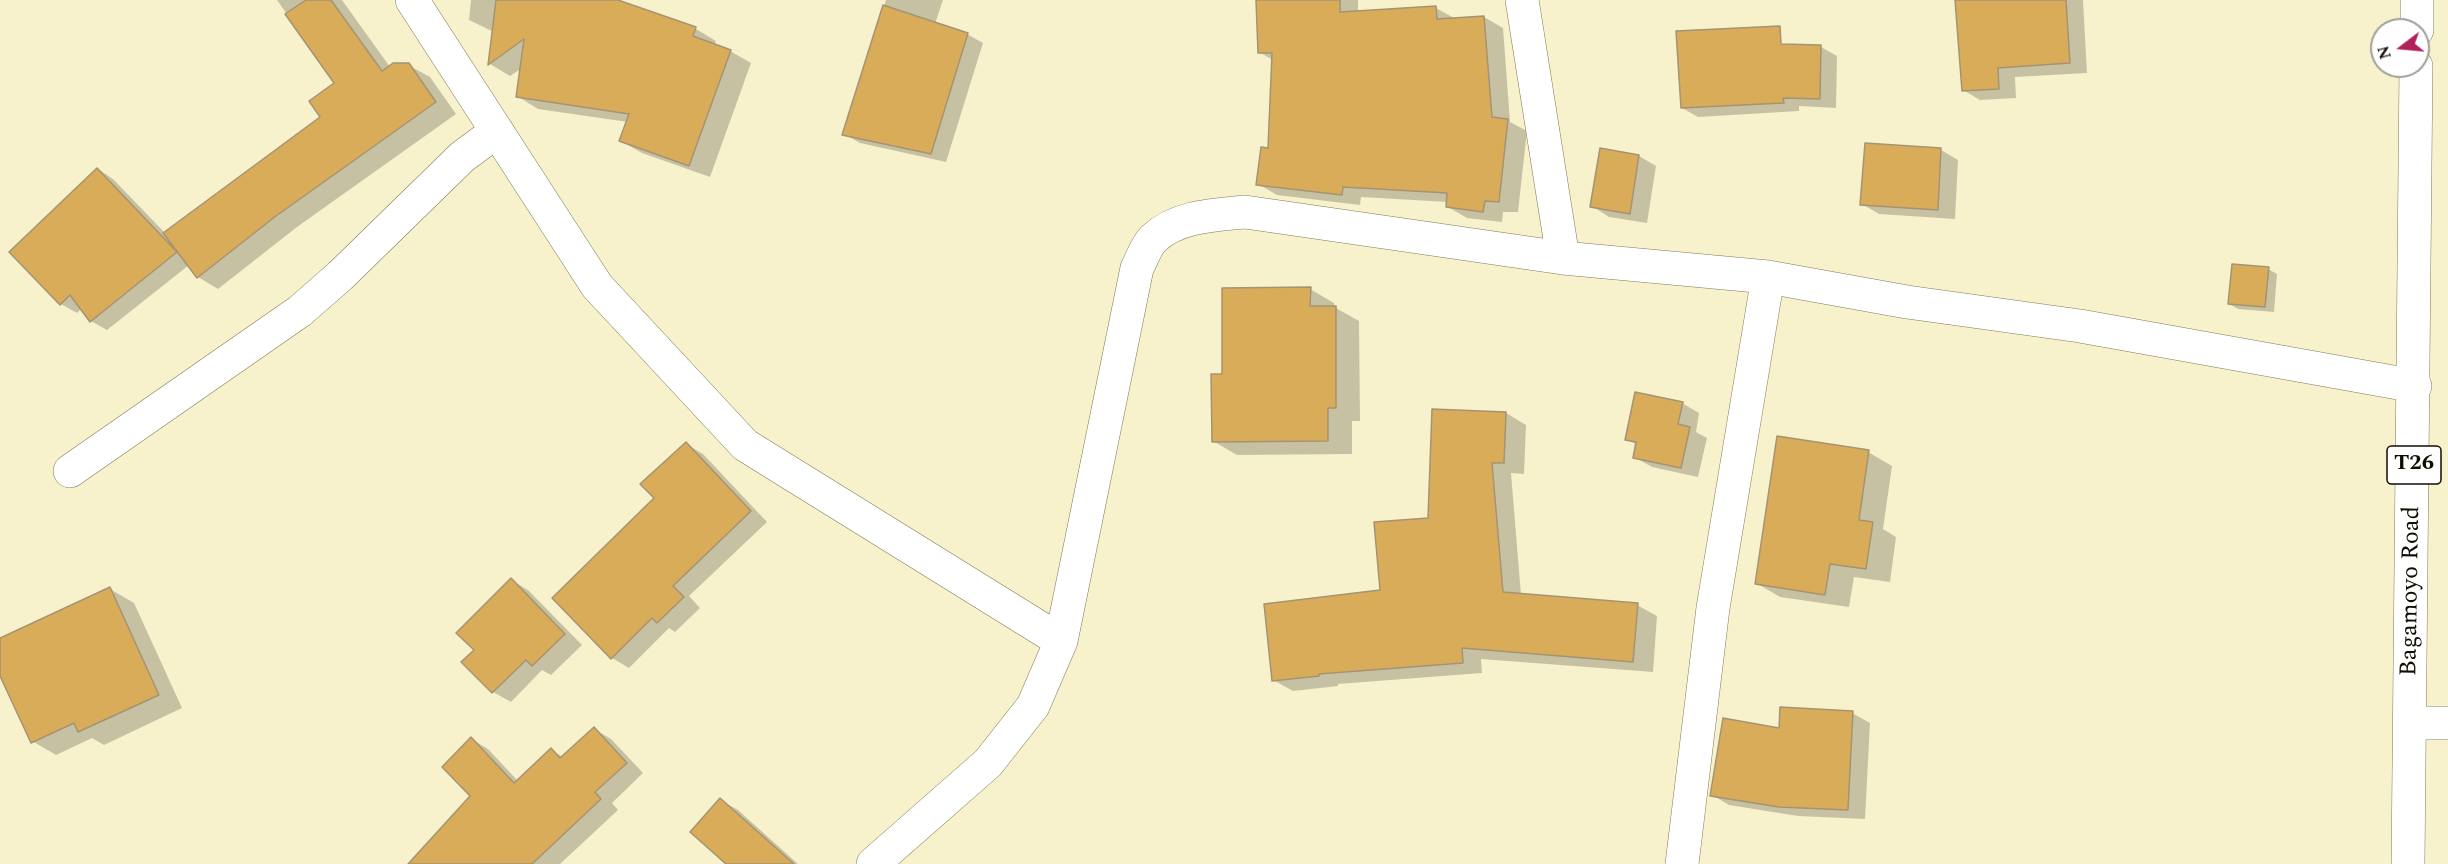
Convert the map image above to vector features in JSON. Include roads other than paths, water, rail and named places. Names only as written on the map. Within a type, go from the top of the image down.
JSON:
[{"type":"main road","points":[[412,0],[597,286],[745,445],[1061,641]]},
{"type":"main road","points":[[1522,0],[1563,258]]},
{"type":"main road","points":[[2417,0],[2417,18]]},
{"type":"main road","name":"Bagamoyo Road","points":[[2408,864],[2415,386],[2416,78]]},
{"type":"main road","points":[[70,471],[300,311],[340,276],[462,157],[497,131]]},
{"type":"main road","points":[[873,864],[988,763],[1033,706],[1061,641],[1137,268],[1151,240],[1171,225],[1205,216],[1245,212],[1563,258],[1768,277],[1906,302],[2080,326],[2415,386]]},
{"type":"main road","points":[[1682,864],[1713,608],[1768,277]]},
{"type":"main road","points":[[2410,723],[2448,723]]}]
